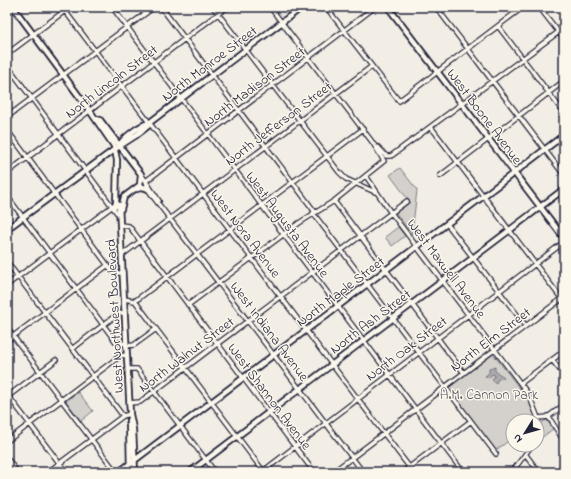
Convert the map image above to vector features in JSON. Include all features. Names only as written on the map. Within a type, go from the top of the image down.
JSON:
[{"type":"main road","name":"West Indiana Avenue","points":[[13,7],[96,119],[100,120],[117,147],[141,174]]},
{"type":"main road","name":"North Monroe Street","points":[[7,229],[117,147],[123,145],[148,126],[149,122],[302,7]]},
{"type":"main road","name":"West Boone Avenue","points":[[388,7],[564,238]]},
{"type":"main road","name":"North Maple Street","points":[[119,472],[564,135]]},
{"type":"main road","points":[[117,147],[116,192],[114,205],[119,205],[120,213]]},
{"type":"main road","name":"West Northwest Boulevard","points":[[130,414],[120,213],[122,201],[140,185],[141,174]]},
{"type":"main road","points":[[116,192],[121,195],[143,187],[148,189]]},
{"type":"main road","name":"North Ash Street","points":[[190,472],[564,188]]},
{"type":"main road","points":[[130,414],[134,446],[135,472]]},
{"type":"main road","points":[[130,414],[130,472]]},
{"type":"main road","points":[[134,446],[140,452],[148,451]]},
{"type":"street","points":[[7,54],[64,9],[70,7]]},
{"type":"street","name":"West Augusta Avenue","points":[[112,7],[311,273],[463,472]]},
{"type":"street","points":[[7,117],[154,7]]},
{"type":"street","points":[[161,7],[240,111],[341,250],[496,454]]},
{"type":"street","points":[[213,7],[339,172],[346,178],[376,192]]},
{"type":"street","name":"North Lincoln Street","points":[[7,173],[227,7]]},
{"type":"street","points":[[188,305],[314,212],[334,201],[384,161],[373,143],[270,7]]},
{"type":"street","points":[[326,7],[399,101],[523,7]]},
{"type":"street","name":"North Madison Street","points":[[146,181],[375,7]]},
{"type":"street","points":[[436,7],[564,175]]},
{"type":"street","points":[[539,7],[564,39]]},
{"type":"street","name":"West Nora Avenue","points":[[64,9],[413,472]]},
{"type":"street","points":[[498,26],[564,113]]},
{"type":"street","points":[[373,143],[389,157],[564,28]]},
{"type":"street","points":[[7,65],[114,205],[7,285]]},
{"type":"street","name":"North Jefferson Street","points":[[122,255],[372,66]]},
{"type":"street","points":[[440,176],[564,81]]},
{"type":"street","points":[[431,127],[563,299]]},
{"type":"street","points":[[7,130],[108,265],[116,274],[123,273]]},
{"type":"street","points":[[135,301],[363,130]]},
{"type":"street","name":"West Indiana Avenue","points":[[141,174],[171,218],[363,472]]},
{"type":"street","name":"West Maxwell Avenue","points":[[366,176],[391,213],[521,383],[532,401],[536,413]]},
{"type":"street","name":"West Indiana Avenue","points":[[146,181],[148,189],[160,203]]},
{"type":"street","points":[[7,196],[116,342],[126,345],[134,345],[156,329]]},
{"type":"street","points":[[334,201],[464,373]]},
{"type":"street","name":"North Walnut Street","points":[[129,404],[138,404],[407,201]]},
{"type":"street","points":[[447,224],[526,326]]},
{"type":"street","name":"West Shannon Avenue","points":[[120,225],[129,226],[314,472]]},
{"type":"street","name":"North Oak Street","points":[[263,472],[564,242]]},
{"type":"street","points":[[7,262],[123,416]]},
{"type":"street","points":[[7,341],[108,265]]},
{"type":"street","points":[[124,299],[135,301],[263,472]]},
{"type":"street","name":"North Elm Street","points":[[333,472],[563,299]]},
{"type":"street","points":[[72,349],[118,313],[125,313]]},
{"type":"street","points":[[7,328],[116,472]]},
{"type":"street","points":[[521,383],[564,351]]},
{"type":"street","points":[[7,441],[120,356],[127,355]]},
{"type":"street","points":[[56,360],[7,396],[66,472]]},
{"type":"street","points":[[552,360],[564,375]]},
{"type":"street","points":[[128,369],[137,369],[215,472]]},
{"type":"street","points":[[545,417],[564,405]]},
{"type":"street","points":[[48,472],[123,416],[130,414]]},
{"type":"street","points":[[548,416],[564,441]]},
{"type":"street","points":[[403,472],[471,421]]},
{"type":"street","points":[[512,472],[526,455],[539,472]]},
{"type":"street","points":[[7,458],[18,472]]},
{"type":"green space","points":[[400,168],[417,190],[412,234],[396,213],[408,204],[407,198],[390,175]]},
{"type":"green space","points":[[398,227],[405,236],[392,246],[385,237]]},
{"type":"green space","name":"A.M. Cannon Park","points":[[493,354],[528,399],[534,413],[505,413],[505,444],[495,451],[448,387]]},
{"type":"green space","points":[[78,392],[93,411],[81,421],[66,401]]},
{"type":"green space","points":[[547,420],[553,429],[545,435],[545,421]]},
{"type":"shaded area","points":[[495,367],[495,371],[504,377],[502,379],[499,378],[496,383],[492,380],[495,375],[492,374],[489,378],[485,376],[489,373],[489,369]]}]
